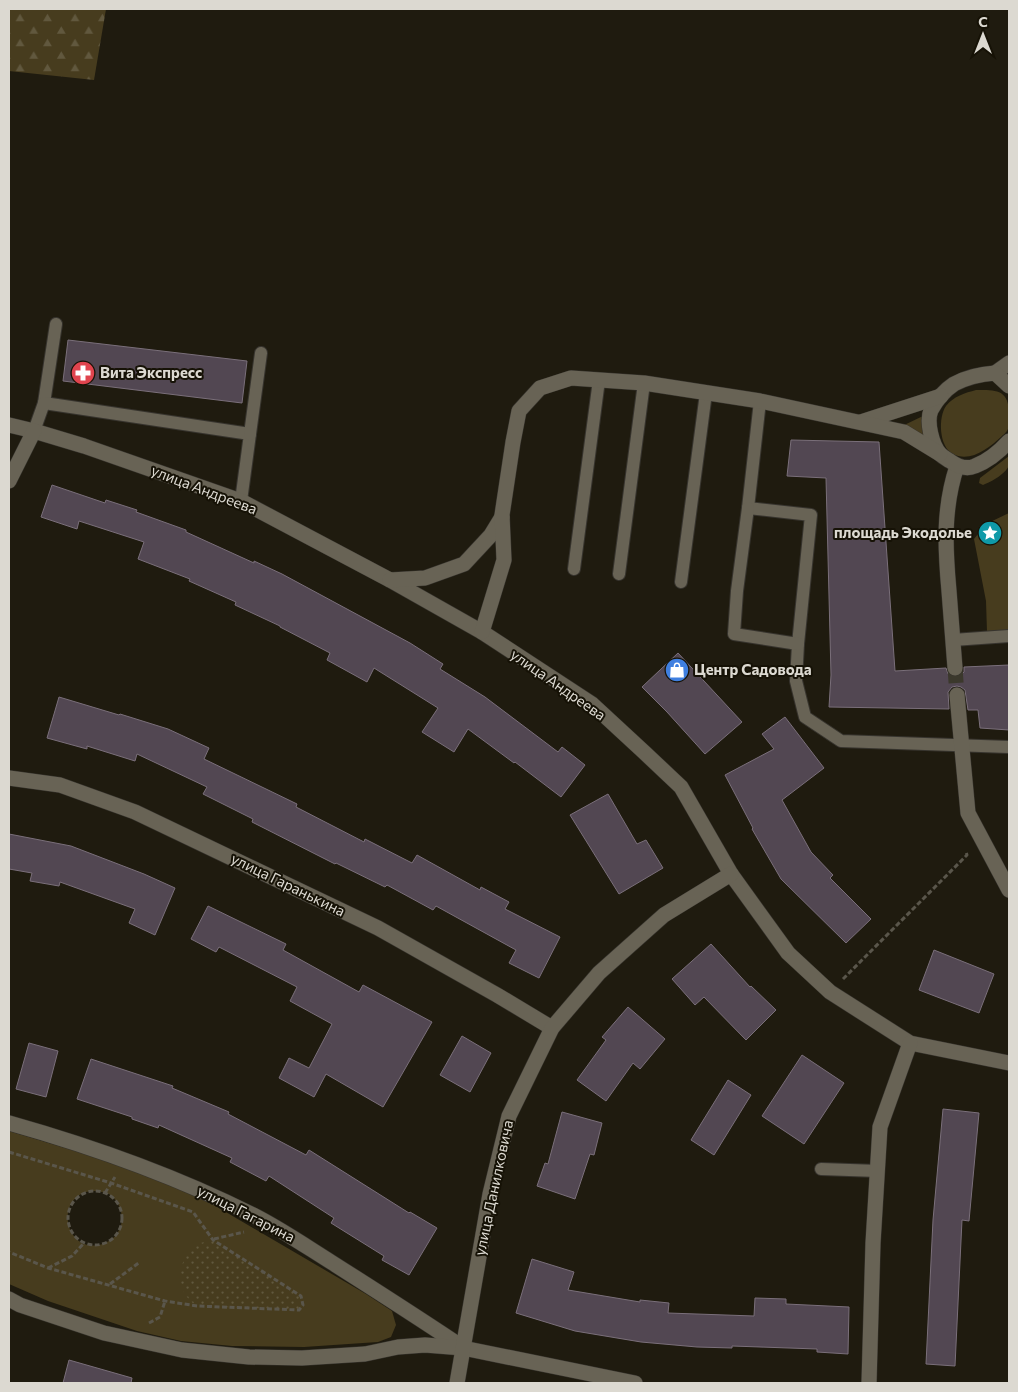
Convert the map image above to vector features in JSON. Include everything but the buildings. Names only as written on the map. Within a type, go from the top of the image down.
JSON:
[{"type":"street","points":[[940,454],[930,432],[930,412],[941,396],[955,384],[978,375],[995,373],[1009,363]]},
{"type":"street","points":[[995,373],[1009,386]]},
{"type":"street","points":[[482,632],[504,560],[502,515],[512,442],[519,411],[540,388],[571,378],[644,383],[760,401],[904,432],[957,466],[974,467],[998,453],[1009,441]]},
{"type":"street","points":[[860,422],[941,396]]},
{"type":"street","name":"улица Андреева","points":[[9,425],[84,446],[241,501],[390,580],[482,632],[592,704],[681,788],[731,874],[788,953],[830,992],[910,1043],[1009,1062]]},
{"type":"street","points":[[9,481],[34,431]]},
{"type":"street","points":[[955,668],[946,556],[946,531],[951,485],[957,466]]},
{"type":"street","points":[[390,580],[425,578],[464,564],[491,535],[502,515]]},
{"type":"street","points":[[957,696],[968,813],[1009,890]]},
{"type":"street","name":"улица Гаранькина","points":[[9,778],[60,785],[135,812],[378,928],[552,1028]]},
{"type":"street","name":"улица Данилковича","points":[[457,1383],[490,1194],[509,1116],[552,1028],[598,973],[664,915],[731,874]]},
{"type":"street","points":[[869,1383],[873,1243],[880,1127],[910,1043]]},
{"type":"street","name":"улица Гагарина","points":[[9,1123],[59,1137],[127,1161],[200,1190],[258,1218],[399,1304],[463,1348]]},
{"type":"street","name":"улица Гагарина","points":[[9,1299],[20,1305],[104,1333],[182,1350],[249,1356],[302,1358],[365,1354],[425,1345],[463,1348],[635,1383]]},
{"type":"lane","points":[[34,431],[44,403],[56,324]]},
{"type":"lane","points":[[241,501],[261,353]]},
{"type":"lane","points":[[574,569],[598,380]]},
{"type":"lane","points":[[619,574],[644,383]]},
{"type":"lane","points":[[681,582],[706,393]]},
{"type":"lane","points":[[760,401],[737,591],[734,634],[798,644]]},
{"type":"lane","points":[[44,403],[250,434]]},
{"type":"lane","points":[[748,508],[811,515],[796,681],[805,717],[841,741],[1009,746]]},
{"type":"lane","points":[[953,640],[1009,636]]},
{"type":"lane","points":[[821,1169],[878,1171]]},
{"type":"path","points":[[830,992],[967,855],[963,847]]},
{"type":"path","points":[[9,1152],[111,1183],[193,1212],[213,1240],[301,1296],[303,1305],[299,1310],[197,1306],[165,1301],[48,1268],[9,1252]]},
{"type":"path","points":[[98,1191],[109,1194],[117,1202],[122,1213],[122,1223],[118,1232],[104,1244],[94,1246],[84,1243],[75,1238],[69,1229],[67,1218],[69,1206],[76,1197],[86,1192],[98,1191]]},
{"type":"path","points":[[213,1240],[242,1233],[252,1227],[258,1218]]},
{"type":"path","points":[[48,1268],[72,1256],[84,1243]]},
{"type":"path","points":[[110,1284],[140,1262]]},
{"type":"path","points":[[132,1339],[137,1331],[160,1316],[165,1301]]},
{"type":"green space","points":[[9,9],[106,9],[94,80],[9,71]]},
{"type":"green space","points":[[976,390],[990,390],[1004,395],[1008,406],[1009,427],[1004,434],[985,450],[966,457],[959,456],[953,454],[945,445],[941,432],[943,411],[956,397]]},
{"type":"green space","points":[[923,416],[923,439],[898,428]]},
{"type":"green space","points":[[1009,456],[1008,468],[1002,474],[983,485],[979,483],[980,478]]},
{"type":"green space","points":[[1009,513],[1008,631],[987,632],[986,601],[974,539],[986,524]]},
{"type":"green space","points":[[9,1131],[122,1165],[195,1194],[366,1294],[392,1311],[396,1325],[391,1337],[378,1342],[304,1347],[232,1346],[181,1341],[137,1331],[48,1301],[9,1284]],"holes":[[[99,1191],[109,1194],[117,1202],[122,1222],[118,1232],[110,1240],[99,1245],[88,1245],[79,1241],[72,1234],[68,1224],[70,1205],[76,1197],[86,1192]]]},
{"type":"green space","points":[[213,1240],[301,1296],[303,1305],[299,1310],[197,1306],[184,1293],[180,1277],[181,1269],[192,1245]]},
{"type":"tunnel","points":[[955,668],[957,695]]},
{"type":"place","name":"Вита Экспресс","points":[[83,373]]},
{"type":"place","name":"площадь Экодолье","points":[[990,533]]},
{"type":"place","name":"Центр Садовода","points":[[677,670]]}]
